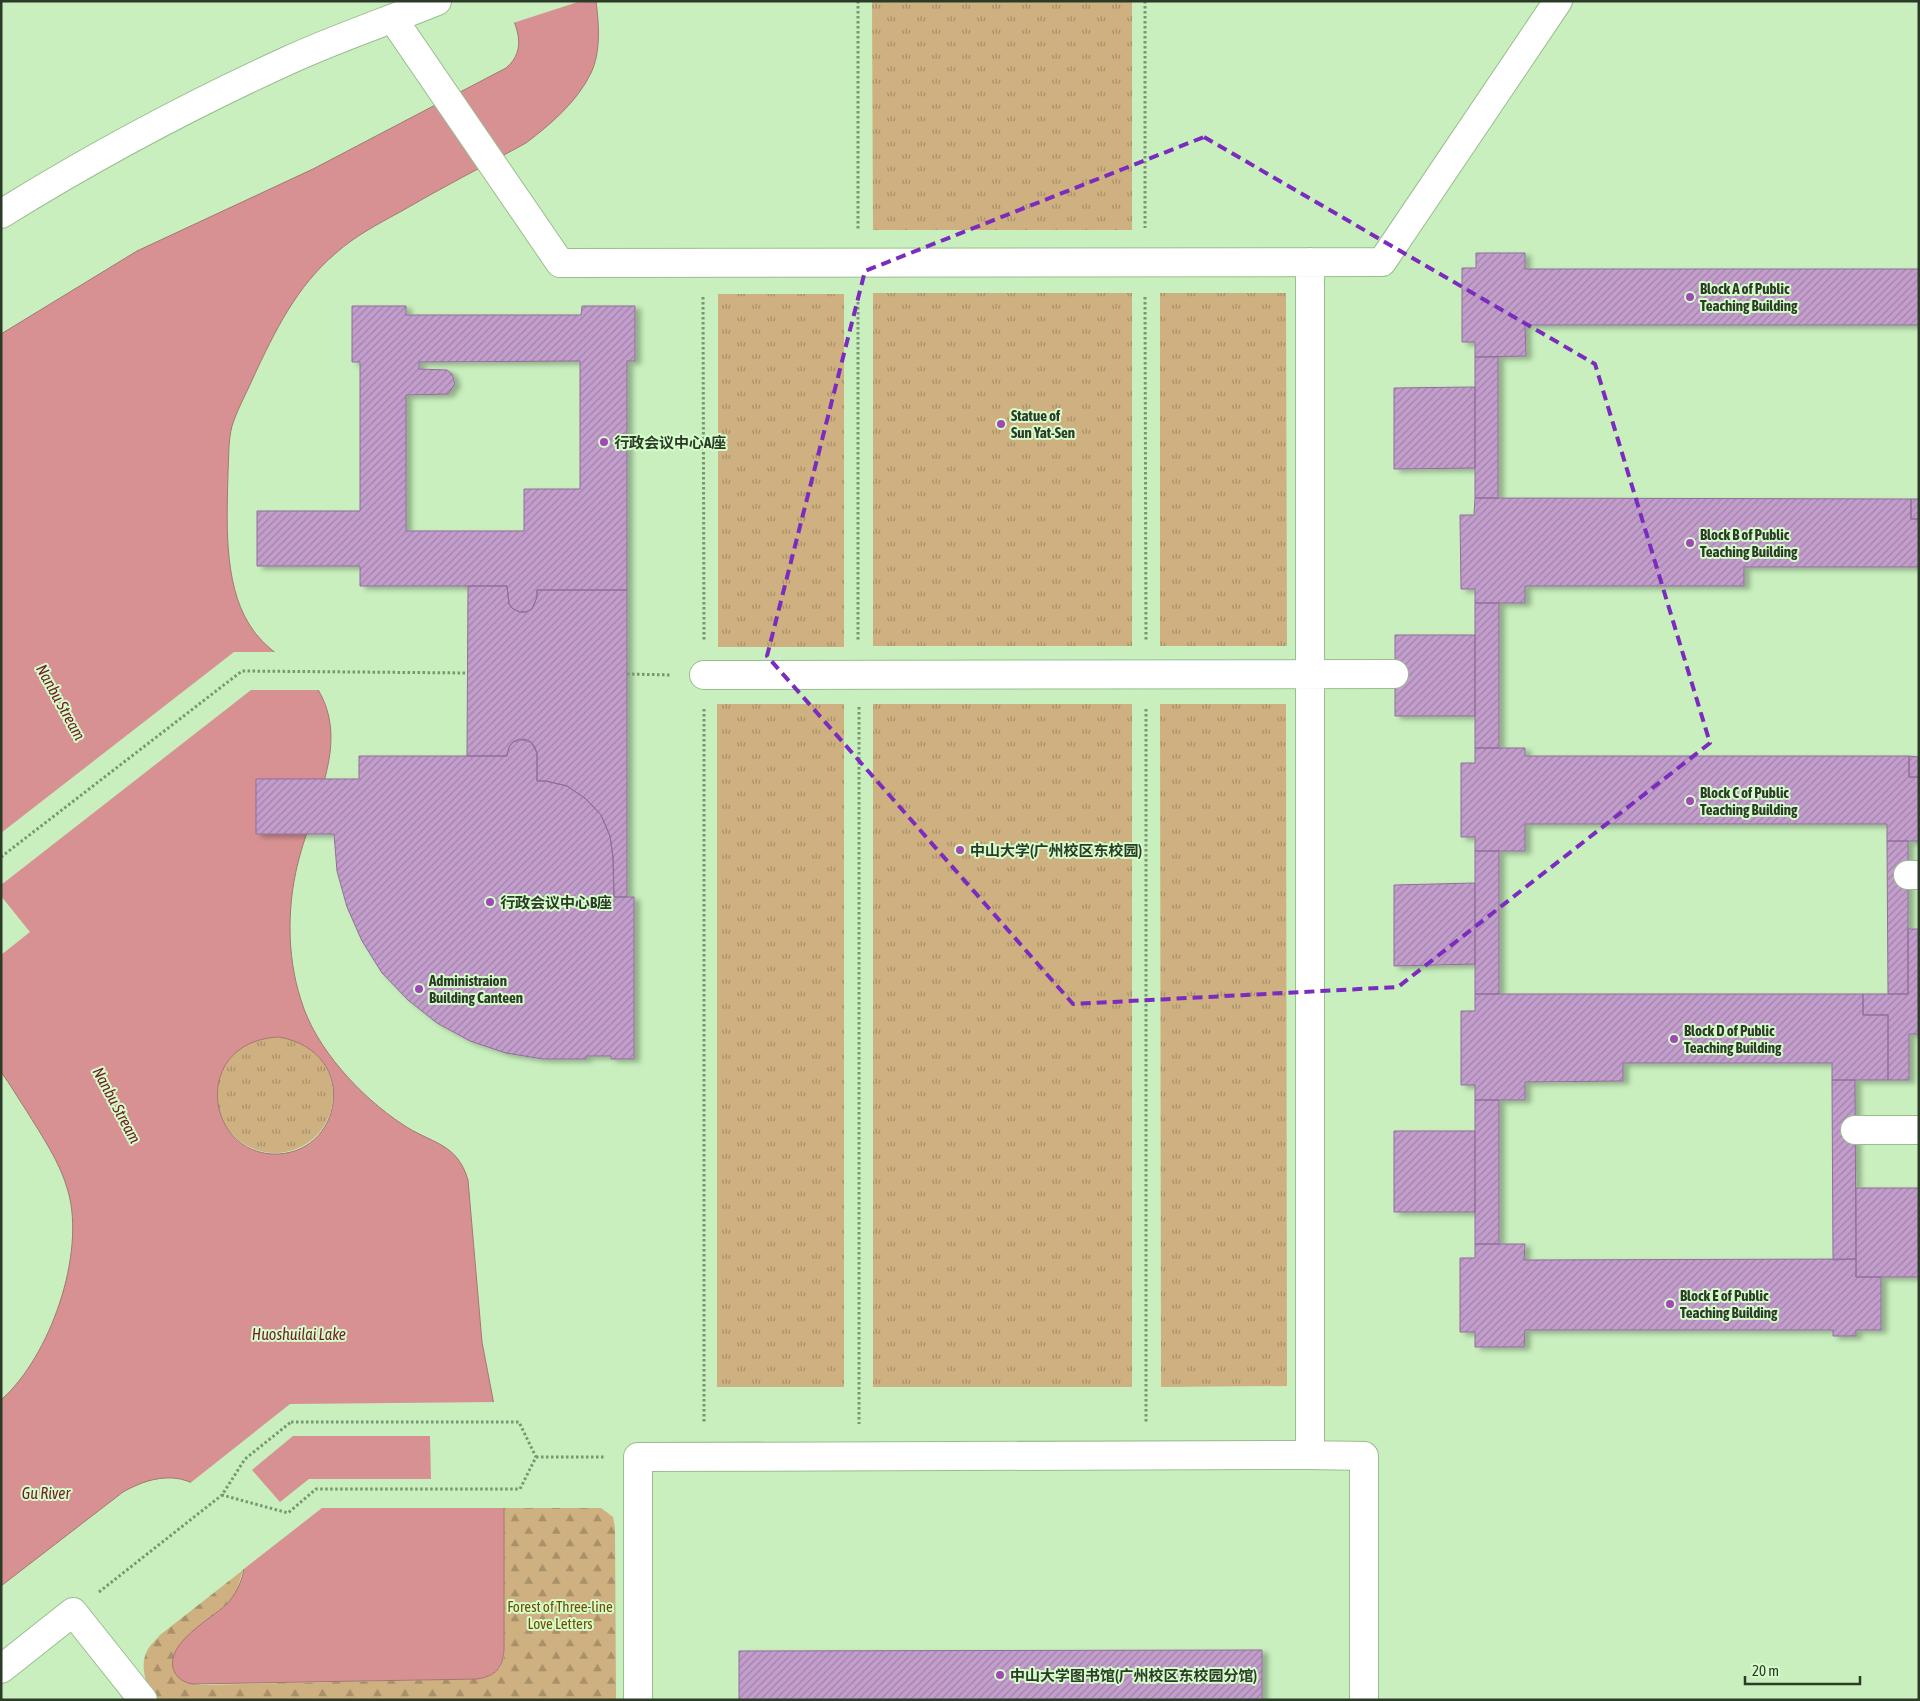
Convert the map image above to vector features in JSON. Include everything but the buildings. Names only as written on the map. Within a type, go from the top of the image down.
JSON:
[{"type":"lane","points":[[1,214],[52,182],[202,102],[290,59],[437,1]]},
{"type":"lane","points":[[393,19],[560,263],[1382,262],[1558,1]]},
{"type":"lane","points":[[1310,262],[1310,1456]]},
{"type":"lane","points":[[704,675],[1394,674]]},
{"type":"lane","points":[[1855,1130],[1919,1130]]},
{"type":"lane","points":[[638,1700],[638,1457],[1364,1456],[1364,1700]]},
{"type":"lane","points":[[1,1669],[73,1612],[143,1700]]},
{"type":"path","points":[[858,1],[859,1457]]},
{"type":"path","points":[[1145,1],[1146,1456]]},
{"type":"path","points":[[703,263],[704,1456]]},
{"type":"path","points":[[1,857],[242,671],[468,673]]},
{"type":"path","points":[[627,674],[704,675]]},
{"type":"path","points":[[73,1612],[222,1495],[245,1459],[291,1422],[519,1422],[536,1457]]},
{"type":"path","points":[[536,1457],[593,1457]]},
{"type":"path","points":[[222,1495],[288,1513],[316,1489],[520,1489],[536,1457]]},
{"type":"highlighted area","points":[[1204,137],[1595,364],[1710,743],[1398,987],[1073,1004],[767,656],[865,271]]},
{"type":"green space","points":[[872,1],[1132,1],[1132,230],[873,230]]},
{"type":"green space","points":[[873,293],[1132,293],[1132,646],[873,646]]},
{"type":"green space","points":[[1160,293],[1286,293],[1287,646],[1160,646]]},
{"type":"green space","points":[[718,294],[844,294],[844,647],[718,647]]},
{"type":"green space","points":[[717,704],[844,704],[844,1387],[717,1387]]},
{"type":"green space","points":[[873,704],[1132,704],[1132,1387],[873,1387]]},
{"type":"green space","points":[[1160,704],[1286,704],[1287,1386],[1161,1387]]},
{"type":"green space","points":[[275,1037],[297,1041],[316,1054],[329,1073],[333,1095],[329,1117],[316,1136],[297,1149],[275,1153],[253,1149],[234,1136],[221,1117],[217,1095],[221,1073],[234,1054],[253,1041]]},
{"type":"green space","name":"Forest of Three-line Love Letters","points":[[504,1508],[601,1508],[613,1517],[615,1528],[616,1700],[159,1700],[147,1683],[144,1664],[147,1651],[151,1645],[160,1635],[243,1570],[236,1593],[228,1603],[185,1638],[175,1674],[185,1682],[202,1685],[477,1679],[500,1668],[504,1656]]},
{"type":"water","name":"Huoshuilai Lake","points":[[504,1],[596,1],[598,47],[591,73],[578,94],[563,112],[526,143],[431,194],[359,236],[336,253],[309,280],[278,327],[234,420],[229,443],[227,510],[228,550],[231,570],[241,607],[249,624],[263,642],[315,685],[326,706],[330,727],[327,770],[300,855],[291,909],[291,946],[296,982],[301,1000],[317,1036],[341,1070],[386,1113],[413,1131],[450,1151],[457,1158],[468,1180],[482,1342],[495,1410],[504,1504],[503,1656],[500,1666],[494,1673],[477,1679],[192,1684],[180,1679],[176,1674],[173,1668],[173,1658],[183,1640],[230,1601],[242,1578],[244,1559],[241,1543],[226,1512],[215,1499],[188,1481],[173,1478],[153,1480],[141,1483],[123,1492],[1,1586],[1,1400],[19,1381],[35,1358],[60,1303],[68,1273],[72,1244],[72,1216],[65,1180],[55,1159],[1,1072],[1,334],[137,251],[313,169],[506,68],[513,61],[519,44],[513,18]],"holes":[[[279,1037],[305,1046],[323,1062],[332,1081],[333,1102],[327,1122],[315,1139],[296,1150],[272,1154],[249,1148],[232,1135],[221,1116],[217,1096],[221,1075],[232,1056],[251,1043]]]},
{"type":"pier","points":[[501,1],[581,1],[513,23]]},
{"type":"pier","points":[[234,652],[279,652],[309,676],[321,690],[251,690],[1,885],[1,833]]},
{"type":"pier","points":[[1,896],[30,932],[1,955]]},
{"type":"pier","points":[[496,1402],[507,1508],[322,1508],[240,1572],[241,1557],[239,1546],[236,1534],[228,1519],[201,1491],[189,1484],[290,1404]],"holes":[[[293,1436],[430,1436],[431,1479],[309,1479],[280,1502],[252,1470]]]},
{"type":"place","name":"Block A of Public Teaching Building","points":[[1690,297]]},
{"type":"place","name":"Statue of Sun Yat-Sen","points":[[1001,424]]},
{"type":"place","name":"行政会议中心A座","points":[[604,442]]},
{"type":"place","name":"Block B of Public Teaching Building","points":[[1690,543]]},
{"type":"place","name":"Block C of Public Teaching Building","points":[[1690,801]]},
{"type":"place","name":"中山大学(广州校区东校园)","points":[[960,850]]},
{"type":"place","name":"行政会议中心B座","points":[[490,902]]},
{"type":"place","name":"Administraion Building Canteen","points":[[419,989]]},
{"type":"place","name":"Block D of Public Teaching Building","points":[[1674,1039]]},
{"type":"place","name":"Block E of Public Teaching Building","points":[[1670,1304]]},
{"type":"place","name":"中山大学图书馆(广州校区东校园分馆)","points":[[1000,1675]]},
{"type":"water label","name":"Nanbu Stream","points":[[61,702]]},
{"type":"water label","name":"Nanbu Stream","points":[[117,1105]]},
{"type":"water label","name":"Gu River","points":[[46,1493]]}]
